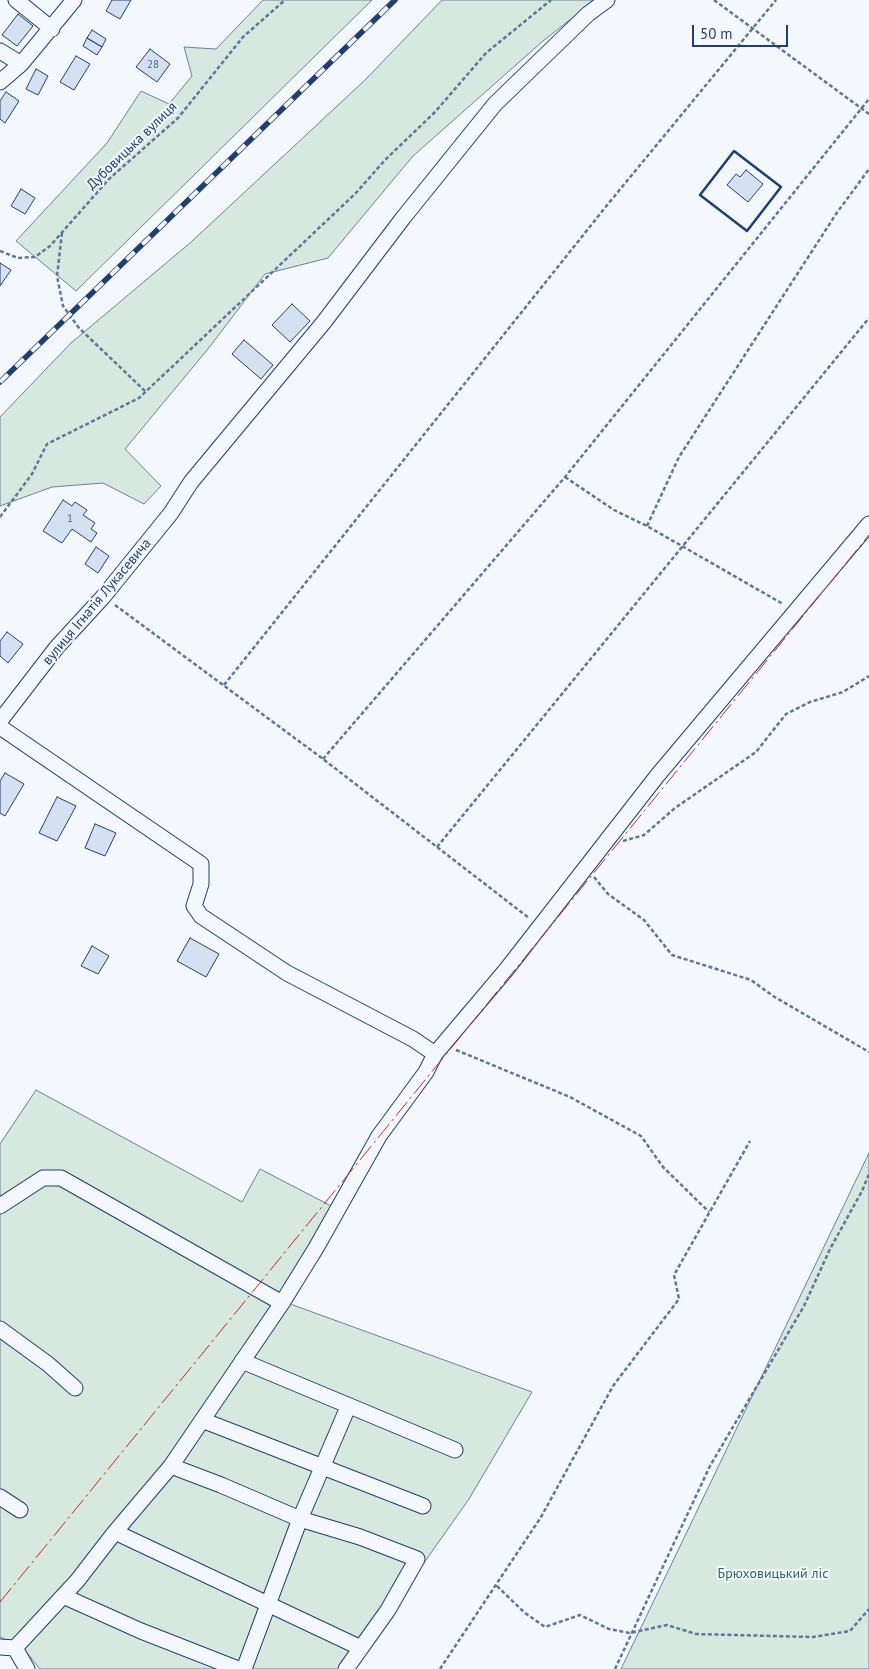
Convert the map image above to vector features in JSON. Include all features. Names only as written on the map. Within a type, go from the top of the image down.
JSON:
[{"type":"street","points":[[16,0],[52,29]]},
{"type":"street","points":[[0,82],[21,64],[52,29],[74,0]]},
{"type":"street","name":"вулиця Ігнатія Лукасевича","points":[[0,721],[57,647],[103,596],[171,513],[191,482],[324,322],[403,218],[495,104],[588,14],[607,0]]},
{"type":"street","points":[[0,51],[21,64]]},
{"type":"street","points":[[27,1669],[7,1648],[63,1596],[171,1466],[282,1302],[316,1248],[380,1136],[426,1072],[439,1049],[506,970],[598,849],[869,524]]},
{"type":"street","points":[[0,727],[200,864],[201,884],[194,906],[201,916],[288,973],[439,1049]]},
{"type":"street","points":[[0,1206],[42,1178],[61,1178],[282,1302]]},
{"type":"street","points":[[0,1329],[48,1364],[74,1388]]},
{"type":"street","points":[[242,1361],[348,1407],[455,1450]]},
{"type":"street","points":[[244,1669],[300,1519],[348,1407]]},
{"type":"street","points":[[202,1420],[423,1506]]},
{"type":"street","points":[[171,1466],[300,1519],[360,1537],[417,1559],[388,1610],[346,1669]]},
{"type":"street","points":[[0,1497],[20,1510]]},
{"type":"street","points":[[115,1532],[361,1648]]},
{"type":"street","points":[[63,1596],[141,1631],[238,1669]]},
{"type":"path","name":"Дубовицька вулиця","points":[[0,251],[18,258],[35,257],[50,246],[109,179],[178,118],[242,37],[285,0]]},
{"type":"path","points":[[0,517],[32,474],[47,444],[140,398],[355,194],[385,160],[435,112],[486,54],[552,0]]},
{"type":"path","points":[[714,0],[869,114]]},
{"type":"path","points":[[224,685],[601,212],[776,0]]},
{"type":"path","points":[[323,758],[565,476],[869,99]]},
{"type":"path","points":[[647,526],[679,457],[836,214],[869,169]]},
{"type":"path","points":[[63,232],[57,276],[63,306],[79,328],[146,392]]},
{"type":"path","points":[[437,847],[684,547],[869,318]]},
{"type":"path","points":[[565,476],[614,510],[647,526],[796,612]]},
{"type":"path","points":[[103,596],[323,758],[539,926]]},
{"type":"path","points":[[598,849],[644,834],[676,808],[756,752],[786,714],[810,702],[844,692],[869,676]]},
{"type":"path","points":[[585,866],[608,894],[644,920],[672,955],[752,980],[773,996],[869,1052]]},
{"type":"path","points":[[439,1049],[570,1097],[641,1136],[663,1167],[709,1213]]},
{"type":"path","points":[[440,1669],[497,1586],[541,1517],[613,1386],[679,1299],[674,1275],[750,1142]]},
{"type":"path","points":[[615,1669],[630,1633],[659,1578],[710,1466],[804,1306],[830,1249],[862,1191],[869,1174]]},
{"type":"path","points":[[497,1586],[524,1613],[545,1628],[580,1615],[609,1629],[630,1633],[667,1625],[696,1634],[813,1637],[850,1631],[869,1609]]},
{"type":"green space","points":[[263,0],[372,0],[76,291],[16,241],[107,143],[141,91],[169,104],[192,76],[184,47],[216,49]]},
{"type":"green space","points":[[442,0],[595,0],[543,41],[413,156],[328,258],[265,274],[208,349],[125,449],[161,486],[144,504],[103,483],[52,487],[0,506],[0,417],[71,343],[190,243],[365,80]]},
{"type":"green space","points":[[36,1090],[242,1202],[260,1169],[337,1209],[281,1296],[293,1305],[532,1392],[469,1499],[349,1669],[40,1669],[23,1648],[0,1637],[0,1144]]},
{"type":"green space","name":"Брюховицький ліс","points":[[869,1153],[869,1669],[621,1669]]},
{"type":"building","points":[[112,0],[131,0],[120,19],[106,11]]},
{"type":"building","points":[[18,14],[33,26],[17,46],[2,35]]},
{"type":"building","points":[[92,30],[106,39],[102,47],[87,38]]},
{"type":"building","points":[[87,38],[102,47],[97,55],[83,46]]},
{"type":"building","points":[[150,49],[170,64],[157,82],[136,67]]},
{"type":"building","points":[[76,56],[90,64],[74,90],[60,82]]},
{"type":"building","points":[[36,69],[48,76],[38,95],[26,89]]},
{"type":"building","points":[[6,92],[19,101],[5,123],[0,119],[0,101]]},
{"type":"building","points":[[746,170],[763,184],[748,202],[727,185],[736,174],[740,177]]},
{"type":"building","points":[[21,189],[35,198],[25,214],[11,206]]},
{"type":"building","points":[[0,263],[11,270],[0,286]]},
{"type":"building","points":[[292,304],[310,321],[290,342],[272,325]]},
{"type":"building","points":[[244,340],[273,365],[261,379],[232,354]]},
{"type":"building","points":[[63,500],[72,506],[75,502],[87,510],[83,515],[95,523],[91,529],[97,533],[91,542],[72,529],[62,543],[43,531]]},
{"type":"building","points":[[96,547],[109,556],[98,573],[85,564]]},
{"type":"building","points":[[7,632],[23,644],[8,663],[0,656],[0,641]]},
{"type":"building","points":[[5,773],[24,784],[5,816],[0,813],[0,781]]},
{"type":"building","points":[[57,797],[76,806],[57,841],[39,833]]},
{"type":"building","points":[[95,824],[116,833],[105,856],[85,848]]},
{"type":"building","points":[[190,938],[219,954],[206,977],[177,961]]},
{"type":"building","points":[[92,946],[109,956],[98,974],[81,966]]},
{"type":"railway","points":[[0,382],[395,0]]},
{"type":"wall","points":[[734,151],[781,187],[747,231],[700,195],[734,151]]},
{"type":"power","points":[[0,1602],[869,535]]}]
